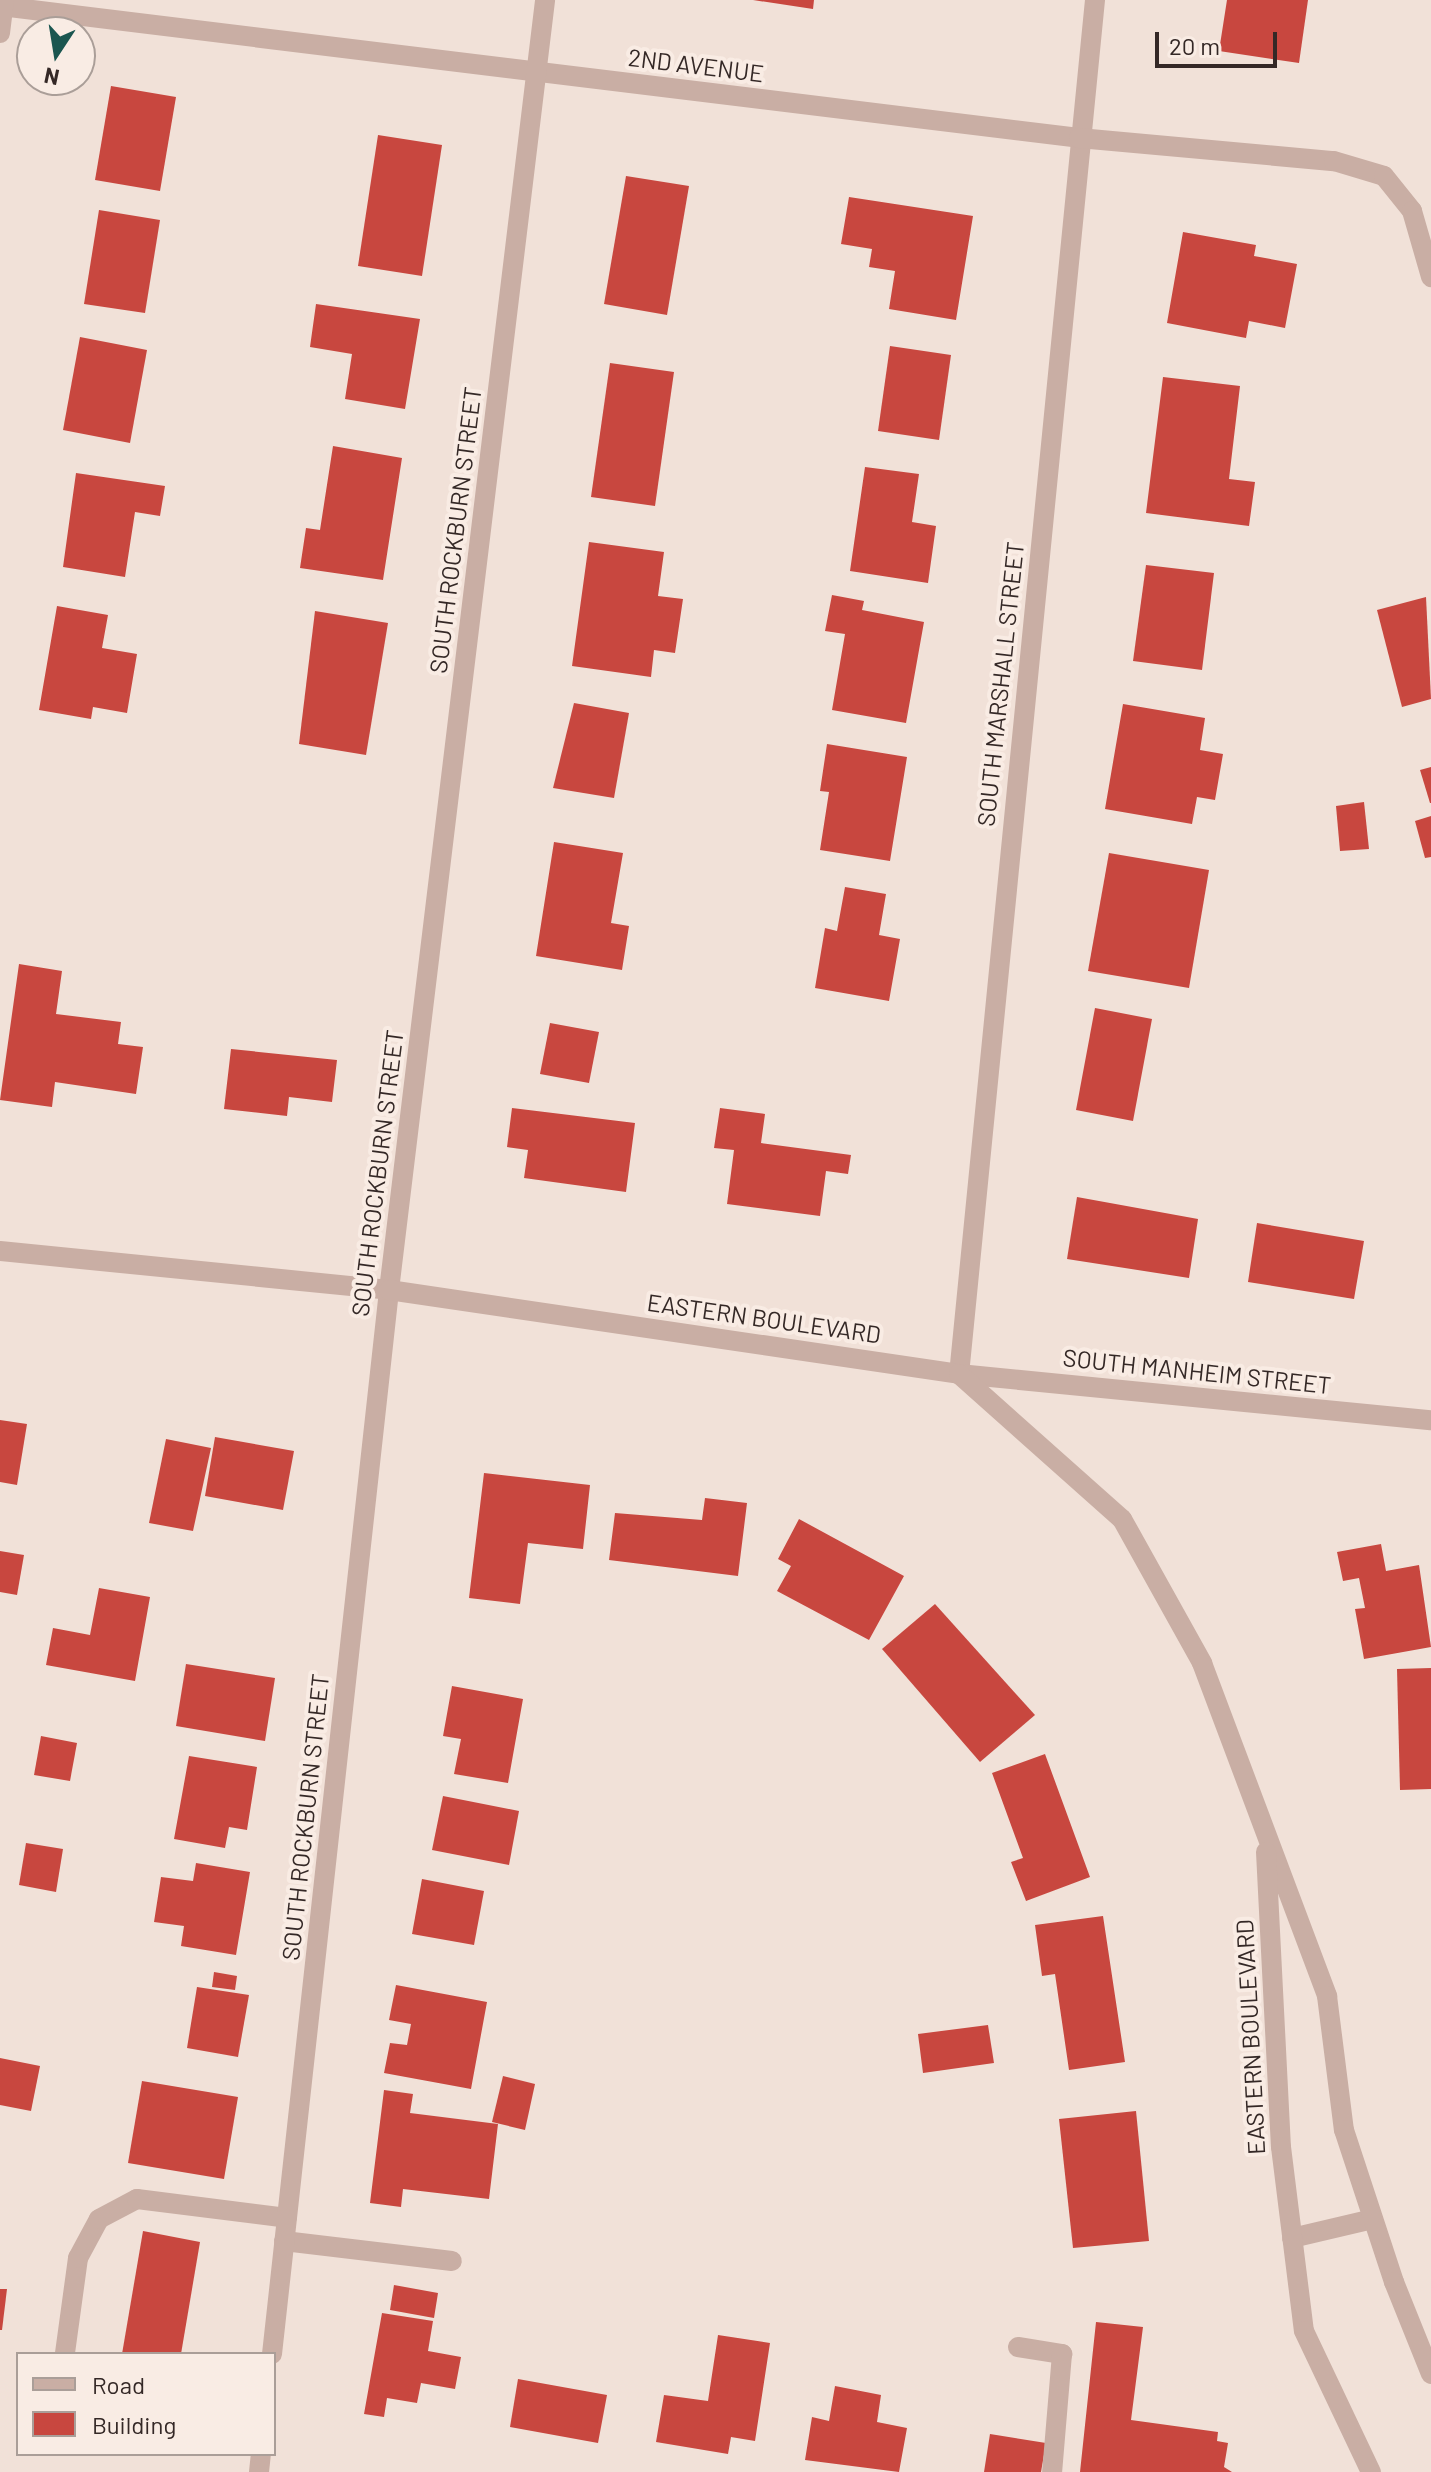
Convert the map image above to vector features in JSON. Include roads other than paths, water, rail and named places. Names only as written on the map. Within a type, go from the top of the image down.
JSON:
[{"type":"street","name":"SOUTH ROCKBURN STREET","points":[[272,2352],[389,1290],[545,0]]},
{"type":"street","name":"SOUTH MARSHALL STREET","points":[[959,1374],[1095,0]]},
{"type":"street","name":"2ND AVENUE","points":[[2,4],[1079,138],[1334,161],[1384,176],[1412,211],[1431,277]]},
{"type":"street","points":[[0,33],[2,4]]},
{"type":"street","name":"EASTERN BOULEVARD","points":[[0,1251],[389,1290],[959,1374],[1122,1519],[1202,1663],[1327,1996],[1344,2130],[1373,2219],[1431,2374]]},
{"type":"street","name":"SOUTH MANHEIM STREET","points":[[959,1374],[1431,1420]]},
{"type":"street","name":"EASTERN BOULEVARD","points":[[1265,1832],[1281,2147],[1304,2331],[1371,2472]]},
{"type":"street","points":[[65,2352],[78,2258],[99,2219],[137,2199],[287,2218]]},
{"type":"street","points":[[1292,2238],[1373,2219]]},
{"type":"street","points":[[284,2241],[452,2261]]},
{"type":"street","points":[[1018,2347],[1062,2354],[1052,2472]]}]
